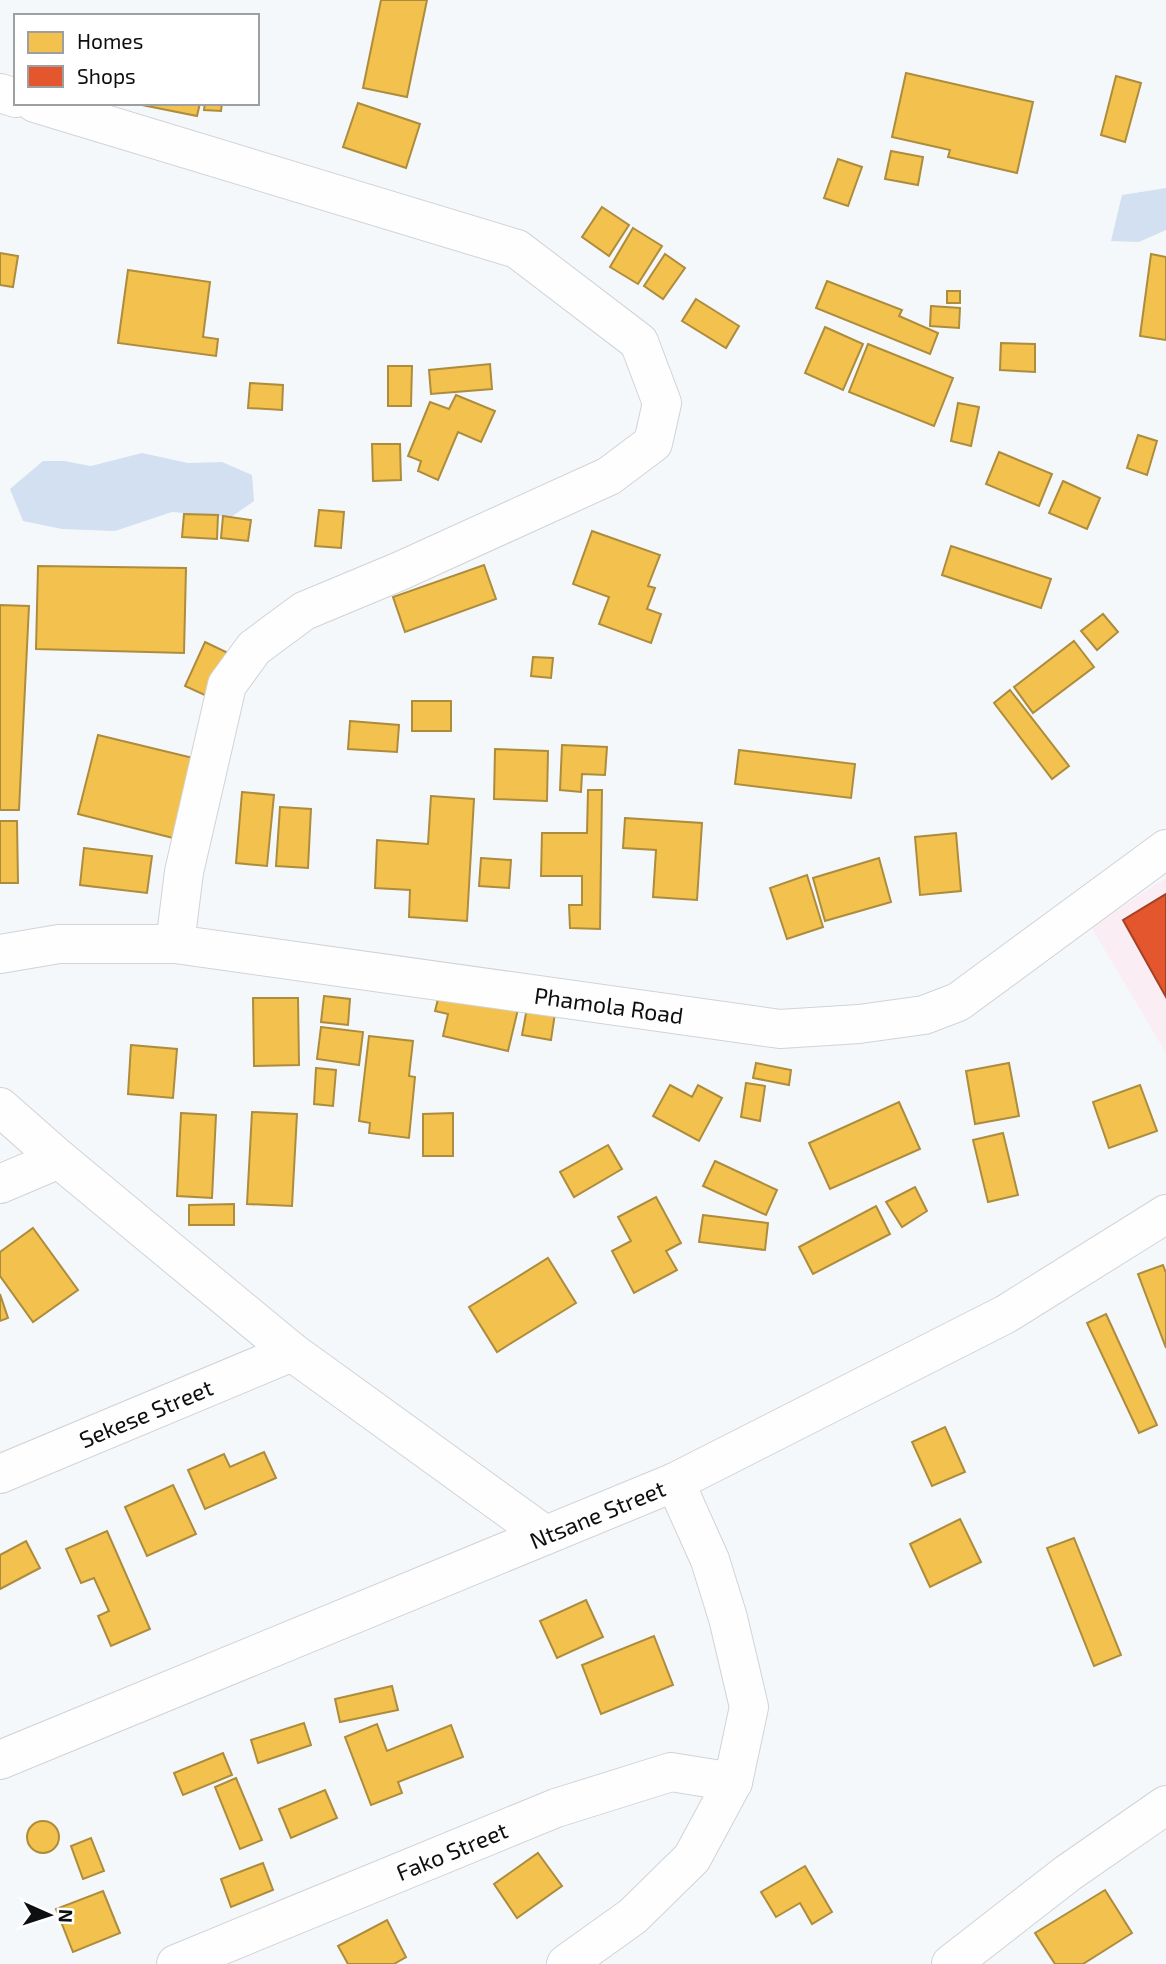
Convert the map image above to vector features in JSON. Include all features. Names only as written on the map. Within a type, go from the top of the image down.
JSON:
[{"type":"street","points":[[42,105],[517,249],[639,342],[662,403],[653,443],[609,476],[304,611],[254,648],[227,685],[184,872],[175,944]]},
{"type":"street","name":"Phamola Road","points":[[0,954],[59,944],[175,944],[780,1029],[859,1024],[924,1016],[958,1002],[1166,849]]},
{"type":"street","points":[[0,1107],[292,1353],[545,1535]]},
{"type":"street","points":[[0,1184],[59,1159]]},
{"type":"street","name":"Ntsane Street","points":[[0,1760],[675,1482],[1006,1314],[1166,1214]]},
{"type":"street","name":"Sekese Street","points":[[0,1474],[292,1353]]},
{"type":"street","points":[[566,1964],[633,1916],[692,1858],[733,1782],[749,1707],[728,1618],[710,1560],[675,1482]]},
{"type":"street","name":"Fako Street","points":[[176,1964],[556,1808],[671,1772],[733,1782]]},
{"type":"street","points":[[950,1964],[1068,1873],[1166,1805]]},
{"type":"shaded area","points":[[1166,188],[1166,230],[1139,242],[1111,241],[1122,195]]},
{"type":"shaded area","points":[[142,453],[188,463],[222,462],[252,475],[254,501],[231,517],[172,512],[115,531],[62,529],[23,521],[10,489],[43,461],[64,461],[91,466]]},
{"type":"shaded area","points":[[1166,878],[1166,1053],[1091,927]]},
{"type":"building: Homes","points":[[381,0],[427,0],[407,97],[363,88]]},
{"type":"building: Homes","points":[[906,73],[1033,102],[1017,173],[948,157],[950,150],[892,137]]},
{"type":"building: Homes","points":[[1116,76],[1141,83],[1125,142],[1101,135]]},
{"type":"building: Homes","points":[[358,103],[420,124],[406,168],[343,147]]},
{"type":"building: Homes","points":[[142,105],[200,105],[197,116]]},
{"type":"building: Homes","points":[[205,105],[222,105],[221,111],[204,110]]},
{"type":"building: Homes","points":[[891,151],[923,157],[918,185],[885,179]]},
{"type":"building: Homes","points":[[838,159],[862,167],[848,206],[824,198]]},
{"type":"building: Homes","points":[[602,207],[629,225],[609,256],[582,237]]},
{"type":"building: Homes","points":[[633,228],[662,246],[638,284],[610,267]]},
{"type":"building: Homes","points":[[0,253],[18,256],[13,287],[0,285]]},
{"type":"building: Homes","points":[[665,254],[685,268],[663,299],[644,286]]},
{"type":"building: Homes","points":[[1151,254],[1166,257],[1166,340],[1140,336]]},
{"type":"building: Homes","points":[[128,270],[210,282],[203,337],[218,339],[216,356],[118,343]]},
{"type":"building: Homes","points":[[827,281],[902,310],[899,316],[938,333],[930,354],[816,308]]},
{"type":"building: Homes","points":[[947,291],[960,291],[960,303],[947,303]]},
{"type":"building: Homes","points":[[696,299],[739,326],[726,348],[682,321]]},
{"type":"building: Homes","points":[[931,306],[960,308],[959,328],[930,326]]},
{"type":"building: Homes","points":[[825,327],[863,344],[843,390],[805,373]]},
{"type":"building: Homes","points":[[1001,343],[1035,344],[1035,372],[1000,370]]},
{"type":"building: Homes","points":[[868,344],[953,378],[934,426],[849,392]]},
{"type":"building: Homes","points":[[490,364],[492,389],[431,394],[429,370]]},
{"type":"building: Homes","points":[[388,366],[412,366],[411,406],[388,406]]},
{"type":"building: Homes","points":[[250,383],[283,385],[282,410],[248,408]]},
{"type":"building: Homes","points":[[456,395],[495,411],[481,442],[458,432],[438,480],[418,471],[421,461],[408,456],[430,402],[449,409]]},
{"type":"building: Homes","points":[[958,403],[979,407],[971,446],[951,441]]},
{"type":"building: Homes","points":[[1138,435],[1157,441],[1147,475],[1127,468]]},
{"type":"building: Homes","points":[[372,444],[400,444],[401,480],[373,481]]},
{"type":"building: Homes","points":[[999,452],[1052,474],[1039,506],[986,484]]},
{"type":"building: Homes","points":[[1063,481],[1100,498],[1087,529],[1049,513]]},
{"type":"building: Homes","points":[[319,510],[344,512],[341,548],[315,546]]},
{"type":"building: Homes","points":[[184,514],[218,515],[217,539],[182,537]]},
{"type":"building: Homes","points":[[223,516],[251,520],[248,541],[221,538]]},
{"type":"building: Homes","points":[[592,531],[660,555],[648,586],[655,588],[647,609],[661,614],[651,643],[599,624],[609,597],[573,584]]},
{"type":"building: Homes","points":[[951,546],[1051,579],[1041,608],[942,575]]},
{"type":"building: Homes","points":[[484,565],[496,599],[405,632],[393,597]]},
{"type":"building: Homes","points":[[38,566],[186,568],[184,653],[36,649]]},
{"type":"building: Homes","points":[[0,605],[29,606],[19,810],[0,810]]},
{"type":"building: Homes","points":[[1103,614],[1118,632],[1097,650],[1081,631]]},
{"type":"building: Homes","points":[[1074,641],[1094,667],[1033,713],[1014,687]]},
{"type":"building: Homes","points":[[205,642],[228,653],[209,697],[185,686]]},
{"type":"building: Homes","points":[[533,657],[553,658],[551,678],[531,676]]},
{"type":"building: Homes","points":[[1010,690],[1069,766],[1052,779],[994,703]]},
{"type":"building: Homes","points":[[412,701],[451,701],[451,731],[412,731]]},
{"type":"building: Homes","points":[[350,721],[399,725],[397,752],[348,749]]},
{"type":"building: Homes","points":[[98,735],[193,758],[173,838],[78,814]]},
{"type":"building: Homes","points":[[562,745],[607,747],[605,775],[582,774],[581,792],[560,790]]},
{"type":"building: Homes","points":[[495,749],[548,751],[547,801],[494,799]]},
{"type":"building: Homes","points":[[739,750],[855,764],[851,798],[735,784]]},
{"type":"building: Homes","points":[[588,790],[602,790],[600,929],[570,928],[569,905],[582,905],[582,876],[541,876],[542,833],[587,833]]},
{"type":"building: Homes","points":[[242,792],[274,795],[267,866],[236,863]]},
{"type":"building: Homes","points":[[431,796],[474,799],[467,921],[409,917],[410,890],[375,888],[377,840],[428,844]]},
{"type":"building: Homes","points":[[280,807],[311,809],[308,868],[276,866]]},
{"type":"building: Homes","points":[[625,818],[702,823],[697,900],[653,897],[656,850],[623,848]]},
{"type":"building: Homes","points":[[0,821],[17,821],[18,883],[0,883]]},
{"type":"building: Homes","points":[[956,833],[961,891],[920,895],[915,837]]},
{"type":"building: Homes","points":[[84,848],[152,856],[147,893],[80,885]]},
{"type":"building: Homes","points":[[481,858],[511,860],[509,888],[479,886]]},
{"type":"building: Homes","points":[[879,858],[891,902],[825,921],[813,878]]},
{"type":"building: Homes","points":[[807,875],[823,927],[787,939],[770,888]]},
{"type":"building: Homes","points":[[441,987],[519,1005],[508,1051],[443,1036],[448,1014],[435,1011]]},
{"type":"building: Homes","points":[[324,996],[350,999],[348,1025],[321,1022]]},
{"type":"building: Homes","points":[[253,998],[298,998],[299,1065],[254,1066]]},
{"type":"building: Homes","points":[[527,1008],[555,1013],[551,1040],[522,1035]]},
{"type":"building: Homes","points":[[321,1027],[363,1032],[359,1065],[317,1059]]},
{"type":"building: Homes","points":[[369,1036],[413,1041],[409,1076],[415,1077],[409,1138],[369,1133],[370,1123],[359,1121]]},
{"type":"building: Homes","points":[[131,1045],[177,1049],[173,1098],[128,1094]]},
{"type":"building: Homes","points":[[756,1063],[791,1070],[789,1085],[753,1078]]},
{"type":"building: Homes","points":[[1009,1063],[1019,1116],[975,1124],[966,1071]]},
{"type":"building: Homes","points":[[316,1068],[336,1070],[333,1106],[314,1104]]},
{"type":"building: Homes","points":[[746,1083],[765,1086],[760,1121],[741,1117]]},
{"type":"building: Homes","points":[[670,1085],[692,1097],[698,1085],[722,1098],[699,1141],[653,1116]]},
{"type":"building: Homes","points":[[1140,1085],[1157,1131],[1109,1148],[1093,1102]]},
{"type":"building: Homes","points":[[899,1102],[920,1149],[830,1189],[809,1143]]},
{"type":"building: Homes","points":[[252,1112],[297,1114],[292,1206],[247,1204]]},
{"type":"building: Homes","points":[[181,1113],[216,1115],[212,1198],[177,1196]]},
{"type":"building: Homes","points":[[453,1113],[453,1156],[423,1156],[423,1114]]},
{"type":"building: Homes","points":[[1003,1133],[1018,1195],[988,1202],[973,1140]]},
{"type":"building: Homes","points":[[608,1145],[622,1169],[574,1197],[560,1172]]},
{"type":"building: Homes","points":[[715,1161],[777,1190],[766,1215],[703,1186]]},
{"type":"building: Homes","points":[[915,1187],[927,1211],[902,1227],[886,1202]]},
{"type":"building: Homes","points":[[656,1197],[681,1243],[666,1251],[677,1270],[634,1293],[612,1251],[631,1241],[618,1217]]},
{"type":"building: Homes","points":[[234,1204],[234,1225],[189,1225],[189,1205]]},
{"type":"building: Homes","points":[[876,1206],[890,1234],[813,1274],[799,1247]]},
{"type":"building: Homes","points":[[703,1215],[768,1223],[765,1250],[699,1242]]},
{"type":"building: Homes","points":[[33,1228],[78,1290],[33,1322],[0,1276],[0,1252]]},
{"type":"building: Homes","points":[[548,1258],[576,1303],[497,1352],[469,1307]]},
{"type":"building: Homes","points":[[1163,1265],[1166,1273],[1166,1348],[1138,1274]]},
{"type":"building: Homes","points":[[0,1294],[8,1318],[0,1321]]},
{"type":"building: Homes","points":[[1106,1314],[1157,1425],[1139,1433],[1087,1323]]},
{"type":"building: Homes","points":[[945,1427],[965,1472],[932,1486],[912,1442]]},
{"type":"building: Homes","points":[[264,1452],[276,1478],[205,1509],[188,1470],[224,1454],[230,1467]]},
{"type":"building: Homes","points":[[173,1485],[196,1534],[147,1556],[125,1507]]},
{"type":"building: Homes","points":[[960,1519],[981,1562],[930,1587],[910,1544]]},
{"type":"building: Homes","points":[[107,1531],[150,1629],[111,1646],[98,1616],[109,1611],[94,1578],[81,1583],[66,1549]]},
{"type":"building: Homes","points":[[1074,1538],[1121,1655],[1094,1666],[1047,1548]]},
{"type":"building: Homes","points":[[26,1541],[40,1568],[0,1589],[0,1555]]},
{"type":"building: Homes","points":[[586,1600],[603,1637],[557,1658],[540,1621]]},
{"type":"building: Homes","points":[[654,1636],[673,1685],[601,1714],[582,1665]]},
{"type":"building: Homes","points":[[392,1686],[398,1710],[340,1722],[335,1699]]},
{"type":"building: Homes","points":[[304,1723],[311,1745],[258,1763],[251,1740]]},
{"type":"building: Homes","points":[[377,1724],[387,1751],[451,1725],[463,1757],[398,1782],[402,1793],[371,1805],[345,1737]]},
{"type":"building: Homes","points":[[223,1753],[232,1775],[183,1795],[174,1773]]},
{"type":"building: Homes","points":[[236,1778],[262,1840],[240,1849],[215,1787]]},
{"type":"building: Homes","points":[[325,1790],[337,1818],[291,1838],[279,1809]]},
{"type":"building: Homes","points":[[43,1821],[54,1826],[59,1837],[54,1848],[43,1853],[32,1848],[27,1837],[32,1826]]},
{"type":"building: Homes","points":[[91,1838],[104,1871],[83,1879],[71,1846]]},
{"type":"building: Homes","points":[[538,1853],[562,1886],[517,1918],[494,1884]]},
{"type":"building: Homes","points":[[263,1863],[273,1890],[231,1907],[221,1879]]},
{"type":"building: Homes","points":[[805,1866],[832,1912],[812,1924],[800,1903],[776,1917],[761,1892]]},
{"type":"building: Homes","points":[[1105,1890],[1132,1933],[1083,1964],[1055,1964],[1035,1933]]},
{"type":"building: Homes","points":[[103,1891],[120,1933],[73,1952],[56,1909]]},
{"type":"building: Homes","points":[[387,1920],[406,1957],[394,1964],[348,1964],[338,1946]]},
{"type":"building: Shops","points":[[1166,894],[1166,997],[1123,920]]}]
